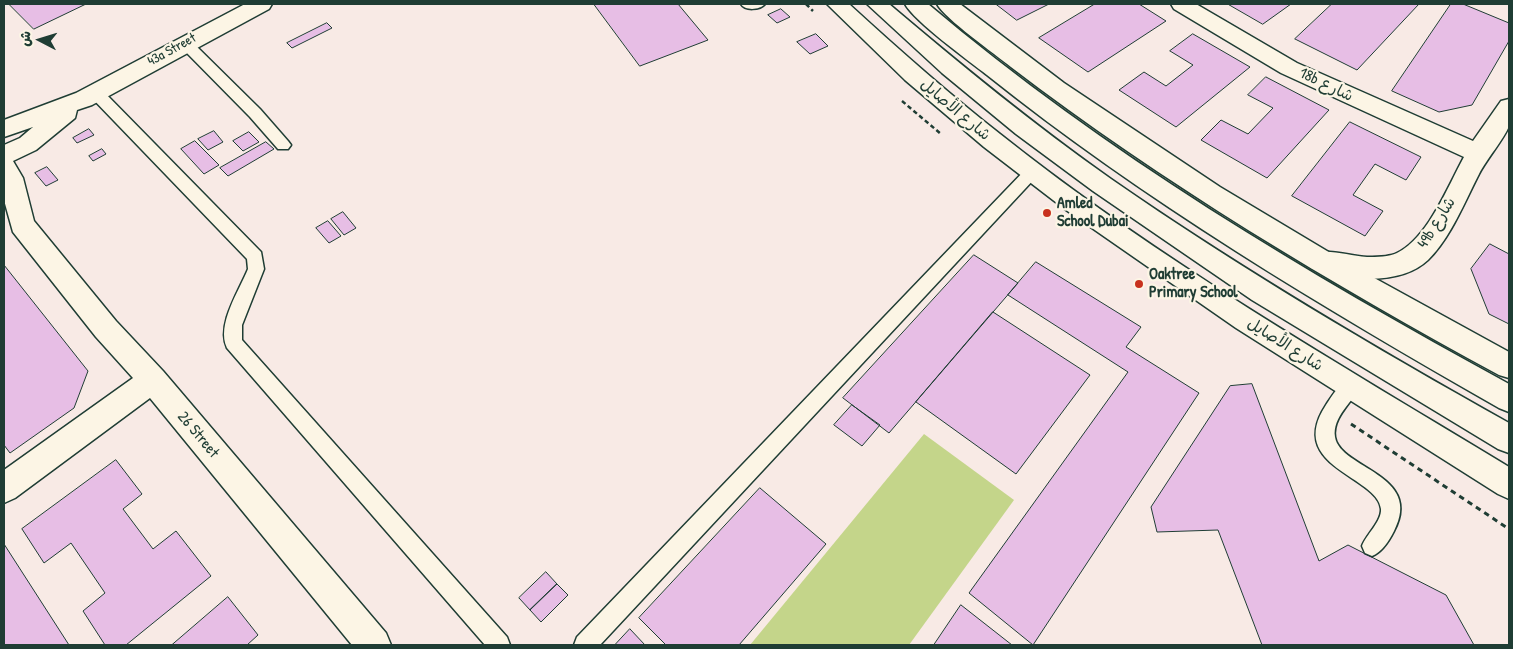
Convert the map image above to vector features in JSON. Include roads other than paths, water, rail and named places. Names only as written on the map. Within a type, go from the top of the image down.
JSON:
[{"type":"street","name":"43a Street","points":[[4,129],[89,95],[262,4]]},
{"type":"street","name":"شارع الأصايل","points":[[837,4],[918,78],[989,139],[1032,172],[1210,298],[1509,484]]},
{"type":"street","points":[[877,4],[975,89],[1037,137],[1182,240],[1364,355],[1509,439]]},
{"type":"street","points":[[915,4],[986,63],[1047,109],[1192,210],[1367,318],[1509,399]]},
{"type":"street","points":[[947,4],[999,46],[1095,116],[1195,183],[1320,261],[1509,366]]},
{"type":"street","name":"18b شارع","points":[[1181,4],[1319,83],[1478,153]]},
{"type":"street","name":"43a Street","points":[[4,155],[38,136],[89,95]]},
{"type":"street","name":"49b شارع","points":[[1320,261],[1348,267],[1375,268],[1398,263],[1417,254],[1430,240],[1478,153],[1509,107]]},
{"type":"street","name":"26 Street","points":[[4,167],[11,178],[13,220],[152,380],[374,645]]},
{"type":"street","points":[[6,483],[152,380]]},
{"type":"lane","points":[[747,4],[758,4]]},
{"type":"lane","points":[[185,43],[251,108],[283,145]]},
{"type":"lane","points":[[89,95],[255,257],[256,269],[233,324],[233,343],[499,645]]},
{"type":"lane","points":[[585,645],[1032,172]]},
{"type":"lane","points":[[1351,386],[1328,419],[1325,430],[1329,444],[1338,458],[1375,485],[1389,499],[1392,508],[1390,515],[1372,546]]},
{"type":"place","name":"Amled School Dubai","points":[[1047,213]]},
{"type":"place","name":"Oaktree Primary School","points":[[1139,284]]}]
